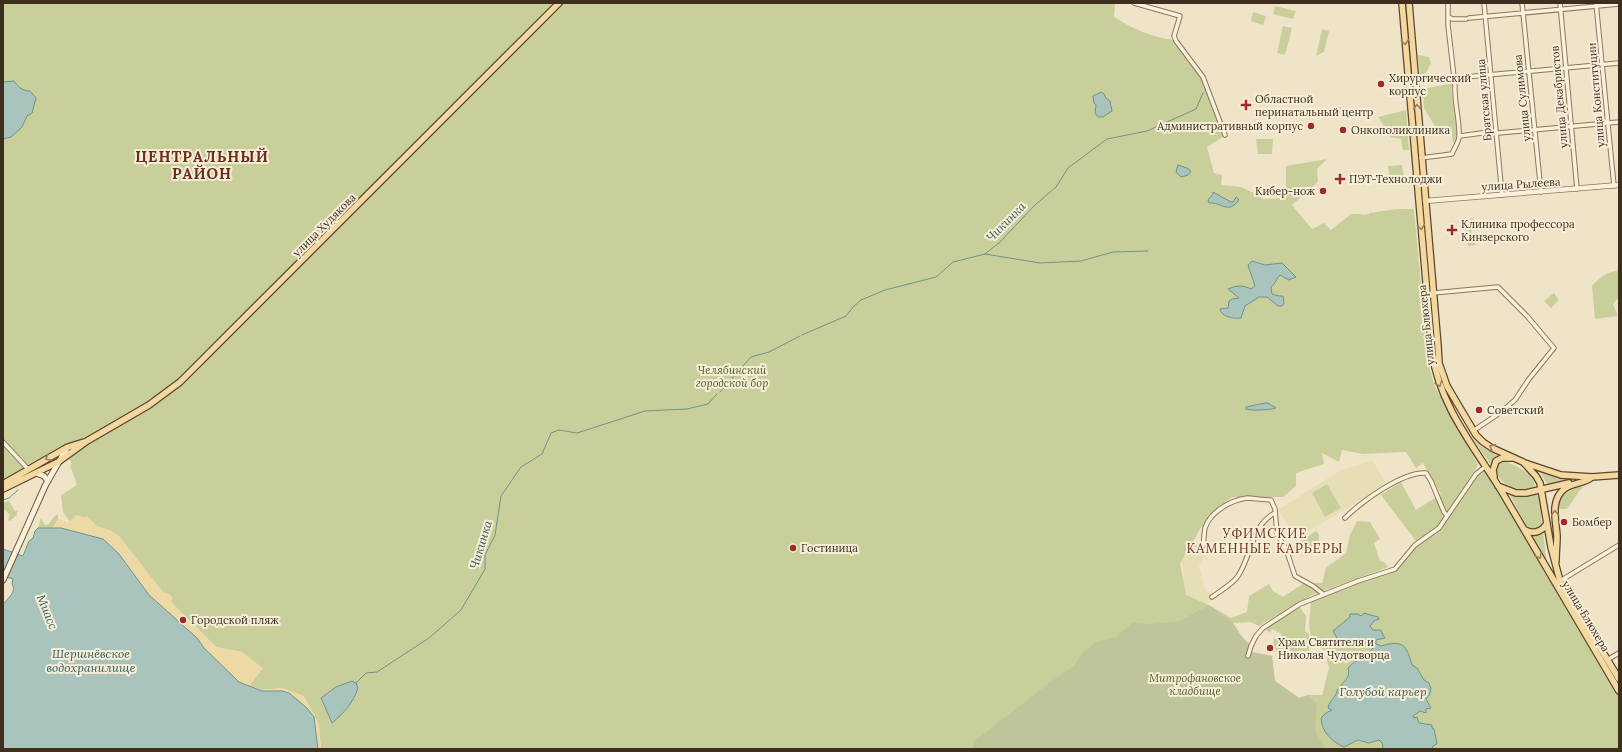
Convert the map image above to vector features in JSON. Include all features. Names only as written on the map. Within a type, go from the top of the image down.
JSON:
[{"type":"main road","name":"улица Худякова","points":[[87,441],[148,405],[180,382],[559,3]]},
{"type":"main road","name":"улица Блюхера","points":[[1402,3],[1418,202],[1434,369],[1447,402],[1460,426],[1494,479],[1619,691]]},
{"type":"main road","name":"улица Блюхера","points":[[1409,3],[1439,363],[1442,375],[1473,431],[1483,442],[1523,462],[1536,476],[1542,489],[1555,566],[1560,581],[1619,679]]},
{"type":"main road","points":[[1418,202],[1425,201]]},
{"type":"main road","points":[[3,484],[68,447],[87,441]]},
{"type":"main road","points":[[3,489],[58,462],[87,441]]},
{"type":"main road","points":[[3,580],[48,481],[68,447]]},
{"type":"main road","points":[[1494,479],[1492,470],[1496,462],[1502,458],[1514,458]]},
{"type":"main road","points":[[1523,462],[1561,475],[1592,477],[1619,475]]},
{"type":"main road","points":[[36,473],[44,476],[48,481]]},
{"type":"main road","points":[[1498,486],[1516,493],[1526,493],[1575,482],[1588,481],[1592,477]]},
{"type":"main road","points":[[1555,566],[1557,544],[1555,503],[1561,492],[1575,482]]},
{"type":"main road","points":[[1524,529],[1530,533],[1534,533],[1543,529],[1547,523]]},
{"type":"street","points":[[1134,3],[1180,16],[1174,36],[1202,77],[1225,135]]},
{"type":"street","points":[[1421,158],[1452,154],[1460,136],[1448,25],[1448,3]]},
{"type":"street","name":"Братская улица","points":[[1484,3],[1502,195]]},
{"type":"street","name":"улица Сулимова","points":[[1522,3],[1541,192]]},
{"type":"street","name":"улица Декабристов","points":[[1560,3],[1577,189]]},
{"type":"street","points":[[1449,17],[1452,19],[1468,19],[1597,4],[1619,4]]},
{"type":"street","name":"улица Конституции","points":[[1597,4],[1607,123],[1616,185]]},
{"type":"street","points":[[1601,57],[1608,64]]},
{"type":"street","points":[[1454,78],[1619,63]]},
{"type":"street","points":[[1460,136],[1619,122]]},
{"type":"street","name":"улица Рылеева","points":[[1425,201],[1616,185]]},
{"type":"street","points":[[1434,293],[1498,287],[1518,306],[1554,348],[1529,379],[1515,400],[1501,412],[1473,431]]},
{"type":"street","points":[[3,442],[28,469]]},
{"type":"street","points":[[1248,656],[1256,636],[1263,628],[1300,604],[1323,594],[1395,569],[1415,545],[1439,528],[1476,474],[1486,466]]},
{"type":"street","points":[[1345,518],[1355,508],[1370,497],[1401,478],[1419,472],[1426,473],[1447,516]]},
{"type":"street","points":[[1203,546],[1205,528],[1209,521],[1230,502],[1248,498],[1257,500],[1271,500],[1275,509],[1277,534],[1286,549],[1295,576],[1313,586],[1323,594]]},
{"type":"street","points":[[1212,597],[1238,576],[1260,527],[1270,515],[1275,513]]},
{"type":"street","points":[[1560,581],[1619,545]]},
{"type":"street","points":[[1607,660],[1619,653]]},
{"type":"shaded area","points":[[1373,461],[1387,485],[1296,538],[1278,510],[1341,470]]},
{"type":"shaded area","points":[[1194,547],[1205,555],[1199,566],[1205,590],[1215,597],[1206,605],[1186,597],[1179,583],[1184,576],[1181,560]]},
{"type":"green space","name":"Челябинский городской бор","points":[[3,3],[1115,3],[1114,17],[1142,32],[1174,40],[1201,78],[1224,136],[1207,147],[1214,173],[1222,175],[1221,185],[1241,187],[1263,199],[1283,198],[1286,194],[1286,166],[1327,159],[1317,169],[1318,182],[1292,205],[1312,229],[1324,223],[1331,230],[1351,214],[1361,215],[1397,209],[1414,209],[1428,364],[1435,387],[1478,465],[1439,525],[1416,541],[1381,495],[1401,482],[1416,510],[1441,494],[1423,463],[1416,468],[1406,452],[1363,454],[1342,450],[1339,462],[1322,453],[1324,464],[1296,473],[1296,486],[1283,497],[1232,497],[1208,516],[1203,527],[1201,527],[1194,540],[1202,551],[1194,546],[1189,548],[1180,563],[1186,595],[1209,605],[1231,618],[1247,612],[1249,596],[1269,584],[1273,591],[1283,597],[1304,583],[1322,583],[1326,568],[1346,553],[1350,535],[1357,521],[1370,522],[1380,539],[1374,543],[1380,561],[1384,562],[1388,567],[1312,595],[1259,626],[1250,622],[1233,623],[1236,631],[1250,644],[1241,656],[1272,657],[1275,681],[1299,698],[1308,695],[1322,695],[1329,668],[1327,661],[1328,652],[1320,647],[1311,636],[1309,623],[1311,600],[1396,569],[1416,546],[1440,528],[1475,478],[1487,470],[1619,698],[1619,749],[321,749],[314,714],[282,688],[261,690],[250,685],[262,669],[242,652],[216,647],[171,602],[154,581],[97,526],[85,517],[70,522],[63,512],[61,495],[77,485],[70,465],[72,464],[63,447],[27,465],[3,481]]},
{"type":"green space","points":[[1275,6],[1296,11],[1293,19],[1273,14]]},
{"type":"green space","points":[[1253,12],[1266,16],[1263,25],[1251,21]]},
{"type":"green space","points":[[1283,26],[1292,28],[1285,55],[1277,53]]},
{"type":"green space","points":[[1322,29],[1329,31],[1324,52],[1316,56]]},
{"type":"green space","points":[[1418,55],[1429,57],[1431,63],[1427,71],[1422,76],[1420,76]]},
{"type":"green space","points":[[1453,83],[1451,90],[1458,138],[1453,143],[1451,127],[1436,128],[1424,108],[1423,89]]},
{"type":"green space","points":[[1336,106],[1343,108],[1340,113],[1331,115],[1326,111]]},
{"type":"green space","points":[[1347,108],[1361,110],[1362,113],[1356,118],[1344,117],[1343,114]]},
{"type":"green space","points":[[1406,110],[1409,150],[1403,150],[1401,139],[1391,137],[1378,117]]},
{"type":"green space","points":[[1256,139],[1273,139],[1272,154],[1258,154]]},
{"type":"green space","points":[[1402,165],[1404,177],[1392,178],[1389,174],[1388,166]]},
{"type":"green space","points":[[1473,218],[1474,229],[1471,229],[1472,234],[1475,234],[1476,245],[1468,246],[1466,226],[1469,223],[1468,219]]},
{"type":"green space","points":[[1619,270],[1619,297],[1613,304],[1618,316],[1595,319],[1592,286],[1604,275]]},
{"type":"green space","points":[[1554,293],[1559,300],[1551,308],[1544,301]]},
{"type":"green space","points":[[1471,436],[1482,447],[1498,456],[1491,465]]},
{"type":"green space","points":[[1503,461],[1528,473],[1534,481],[1535,486],[1522,489],[1510,487],[1500,479],[1495,467]]},
{"type":"green space","points":[[1540,471],[1555,477],[1575,479],[1547,484]]},
{"type":"green space","points":[[1327,484],[1341,508],[1325,517],[1312,493]]},
{"type":"green space","points":[[1579,487],[1584,487],[1580,490],[1567,509],[1557,509],[1557,504],[1561,497],[1567,492]]},
{"type":"green space","points":[[1539,494],[1542,525],[1540,528],[1530,530],[1510,495],[1521,497]]},
{"type":"green space","points":[[9,501],[15,511],[17,511],[17,515],[10,521],[8,520],[10,515],[3,508],[3,503]]},
{"type":"green space","points":[[58,514],[58,519],[53,528],[38,528],[41,518],[44,524],[47,525]]},
{"type":"green space","points":[[1316,531],[1319,534],[1319,545],[1293,548],[1293,546]]},
{"type":"green space","points":[[1543,532],[1547,565],[1531,536]]},
{"type":"green space","name":"Митрофановское кладбище","points":[[1209,605],[1233,623],[1252,652],[1273,656],[1275,681],[1299,698],[1308,695],[1317,704],[1315,731],[1326,749],[971,749],[976,740],[1049,683],[1074,666],[1083,652],[1096,642],[1116,637],[1132,623],[1152,624],[1180,621]]},
{"type":"green space","points":[[1299,606],[1306,616],[1305,631],[1309,634],[1309,654],[1278,655],[1273,639],[1282,637],[1281,634],[1272,629],[1270,633],[1265,629]]},
{"type":"sand","name":"Городской пляж","points":[[76,515],[87,516],[97,526],[110,530],[119,536],[163,592],[169,594],[173,598],[171,602],[215,647],[242,652],[263,668],[250,685],[261,690],[282,688],[304,696],[319,724],[321,749],[318,749],[314,718],[307,708],[289,693],[282,691],[262,691],[239,682],[204,648],[197,638],[149,595],[130,569],[90,535],[53,528],[58,519],[69,522]]},
{"type":"water","points":[[14,81],[21,88],[30,91],[36,98],[32,113],[27,116],[22,127],[11,137],[3,139],[3,82]]},
{"type":"water","points":[[1101,92],[1110,101],[1112,111],[1103,117],[1098,117],[1095,113],[1096,105],[1094,103],[1093,96]]},
{"type":"water","points":[[1178,165],[1191,171],[1188,175],[1181,177],[1176,172]]},
{"type":"water","points":[[1213,192],[1231,202],[1233,202],[1236,197],[1239,200],[1231,207],[1209,203],[1208,200]]},
{"type":"water","points":[[1252,261],[1265,265],[1282,263],[1296,277],[1289,280],[1280,275],[1271,287],[1272,294],[1283,296],[1284,304],[1282,306],[1278,306],[1267,297],[1259,297],[1245,306],[1241,318],[1231,318],[1225,316],[1220,309],[1228,308],[1229,301],[1239,298],[1228,289],[1240,286],[1251,289],[1255,286],[1248,265]]},
{"type":"water","points":[[1268,403],[1276,408],[1261,410],[1246,409],[1246,407]]},
{"type":"water","name":"Шершнёвское водохранилище","points":[[38,528],[61,528],[103,539],[119,554],[149,595],[197,638],[204,648],[239,682],[262,691],[282,691],[289,693],[307,708],[314,717],[318,749],[3,749],[3,604],[13,592],[13,579],[3,576],[3,549],[23,556],[29,541],[33,538],[35,531]]},
{"type":"water","name":"Голубой карьер","points":[[1364,613],[1378,617],[1379,619],[1374,621],[1370,626],[1373,630],[1381,630],[1385,638],[1376,640],[1376,644],[1381,646],[1394,643],[1402,645],[1408,652],[1412,665],[1417,668],[1424,680],[1429,683],[1431,689],[1430,694],[1426,699],[1431,708],[1426,709],[1426,713],[1420,711],[1413,716],[1414,718],[1417,717],[1419,723],[1432,725],[1437,744],[1433,746],[1432,749],[1382,749],[1382,743],[1379,740],[1369,743],[1358,740],[1344,747],[1331,739],[1325,732],[1321,723],[1321,718],[1332,710],[1328,708],[1330,702],[1348,677],[1348,668],[1373,648],[1369,645],[1358,647],[1356,644],[1349,645],[1347,647],[1345,646],[1343,648],[1340,643],[1337,642],[1337,638],[1333,631],[1350,617],[1350,614],[1358,614],[1361,616]]},
{"type":"water","points":[[352,681],[356,683],[358,688],[354,698],[348,707],[332,723],[321,698],[336,687]]},
{"type":"waterway","name":"Чикинка","points":[[802,335],[846,316],[861,300],[885,290],[936,277],[953,262],[985,254],[1000,242],[1035,205],[1056,187],[1068,168],[1107,139],[1147,131],[1196,109],[1203,93]]},
{"type":"waterway","points":[[985,254],[1040,263],[1081,261],[1113,252],[1148,251]]},
{"type":"waterway","name":"Чикинка","points":[[720,392],[751,357],[769,352],[800,336]]},
{"type":"waterway","name":"Чикинка","points":[[356,683],[366,673],[377,672],[429,638],[461,610],[485,569],[485,555],[495,535],[501,496],[521,467],[542,454],[551,433],[559,430],[577,433],[645,411],[687,409],[708,404],[717,394]]},
{"type":"waterway","points":[[3,500],[9,498],[18,490]]},
{"type":"place","name":"Хирургический корпус","points":[[1381,84]]},
{"type":"place","name":"Областной перинатальный центр","points":[[1246,105]]},
{"type":"place","name":"Административный корпус","points":[[1311,126]]},
{"type":"place","name":"Онкополиклиника","points":[[1343,130]]},
{"type":"place","name":"ПЭТ-Технолоджи","points":[[1340,179]]},
{"type":"place","name":"Кибер-нож","points":[[1323,191]]},
{"type":"place","name":"Клиника профессора Кинзерского","points":[[1452,230]]},
{"type":"place","name":"Советский","points":[[1479,410]]},
{"type":"place","name":"Бомбер","points":[[1564,522]]},
{"type":"place","name":"Гостиница","points":[[793,548]]},
{"type":"place","name":"Городской пляж","points":[[183,620]]},
{"type":"place","name":"Храм Святителя и Николая Чудотворца","points":[[1270,648]]},
{"type":"district","name":"ЦЕНТРАЛЬНЫЙ РАЙОН","points":[[202,166]]},
{"type":"district","name":"УФИМСКИЕ КАМЕННЫЕ КАРЬЕРЫ","points":[[1265,540]]},
{"type":"water label","name":"Миасс","points":[[47,612]]}]
